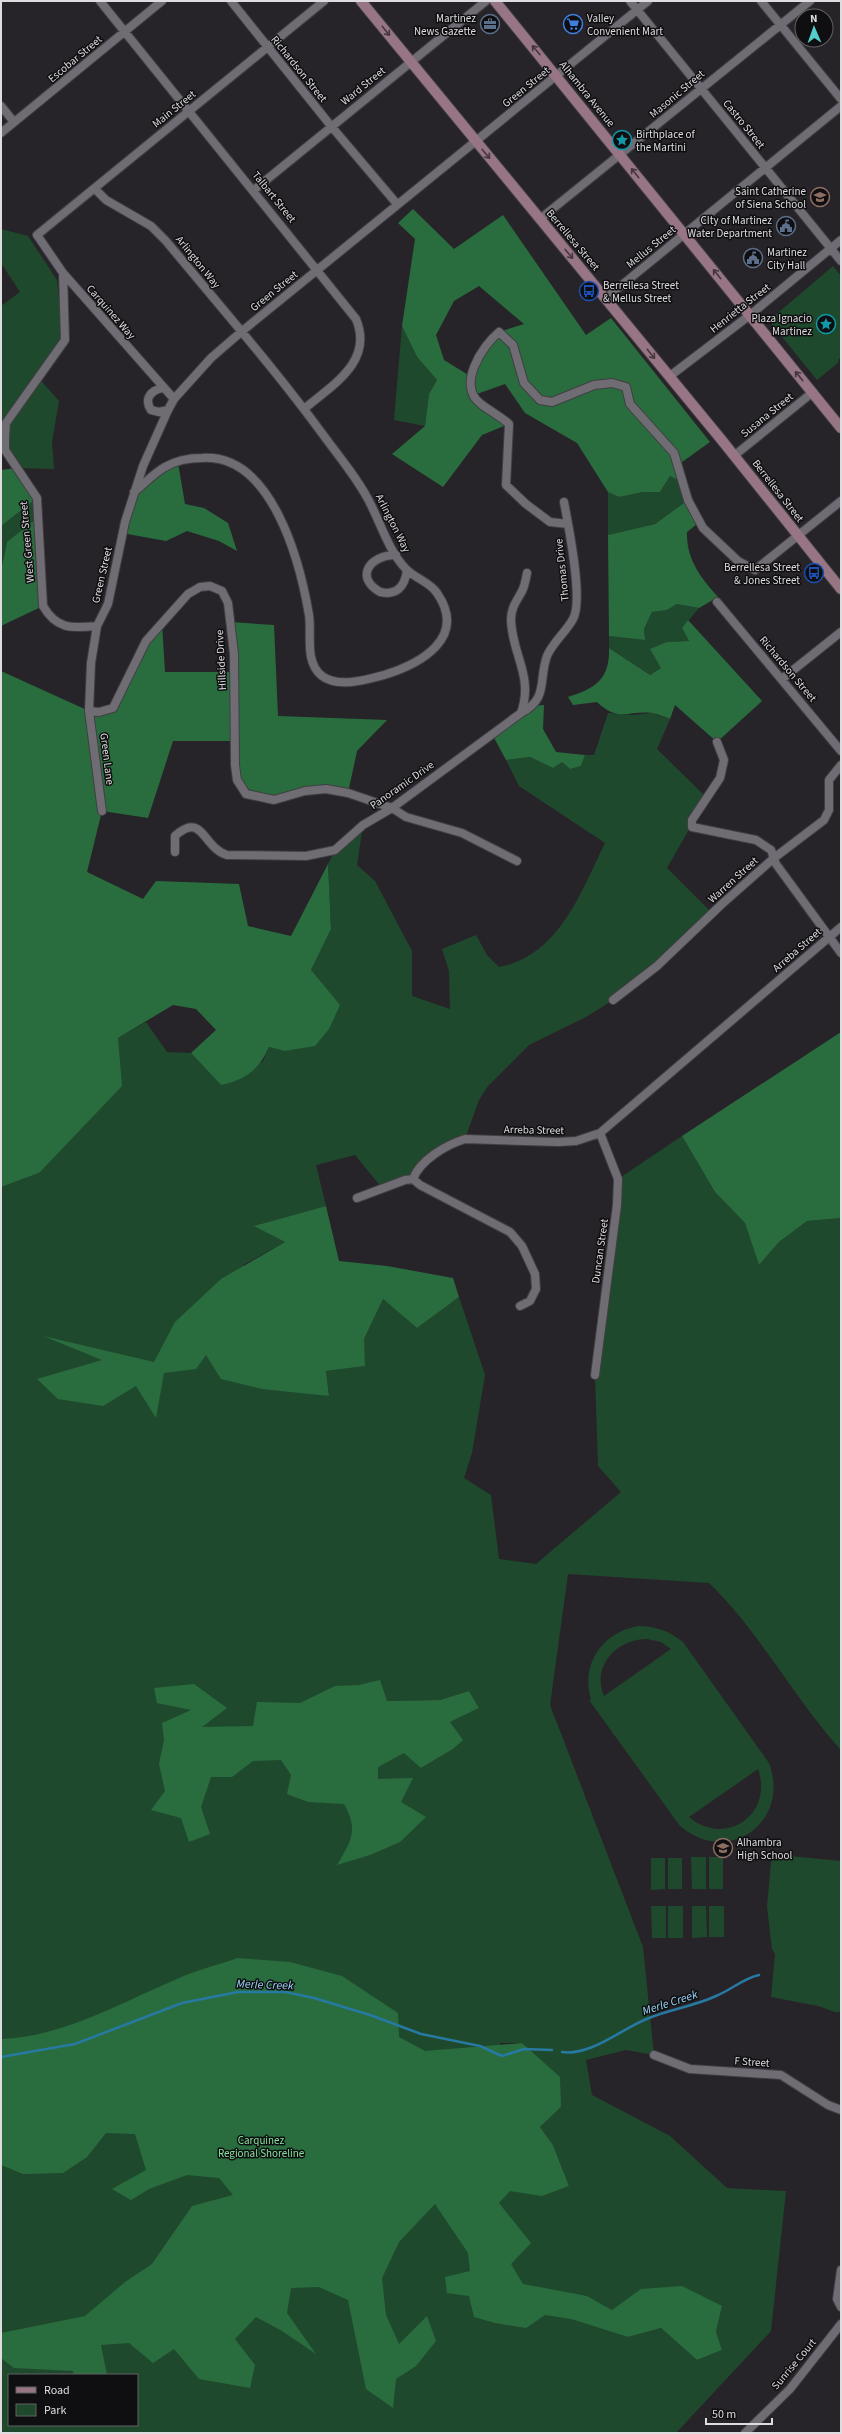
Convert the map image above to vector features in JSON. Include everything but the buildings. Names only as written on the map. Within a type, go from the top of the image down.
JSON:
[{"type":"main road","name":"Berrellesa Street","points":[[361,1],[670,376],[841,589]]},
{"type":"main road","name":"Alhambra Avenue","points":[[495,1],[557,75],[841,428]]},
{"type":"street","name":"Talbart Street","points":[[100,1],[124,32],[190,110],[318,269],[356,319],[361,330],[361,340],[353,365],[304,409]]},
{"type":"street","name":"Escobar Street","points":[[1,133],[162,1]]},
{"type":"street","name":"Richardson Street","points":[[231,1],[331,126],[398,204]]},
{"type":"street","name":"Main Street","points":[[37,235],[324,1]]},
{"type":"street","name":"Ward Street","points":[[254,190],[486,1]]},
{"type":"street","name":"Castro Street","points":[[630,1],[841,261]]},
{"type":"street","name":"Green Street","points":[[89,711],[91,663],[97,626],[108,604],[125,522],[143,466],[174,400],[211,358],[241,332],[648,1]]},
{"type":"street","points":[[761,1],[841,99]]},
{"type":"street","name":"Masonic Street","points":[[540,219],[810,1]]},
{"type":"street","points":[[1,106],[14,122]]},
{"type":"street","name":"Mellus Street","points":[[606,298],[766,169],[841,106]]},
{"type":"street","name":"Arlington Way","points":[[95,189],[106,200],[151,226],[166,241],[304,409],[367,495],[396,555],[407,570],[433,588],[441,599],[444,608],[446,625],[439,643],[428,656],[403,668],[367,679],[333,681],[321,675],[313,664],[309,617],[291,547],[273,507],[252,476],[233,463],[212,457],[190,458],[165,467],[134,492]]},
{"type":"street","name":"Carquinez Way","points":[[37,235],[63,273],[174,400]]},
{"type":"street","name":"Henrietta Street","points":[[670,376],[750,315],[841,240]]},
{"type":"street","name":"West Green Street","points":[[63,273],[66,340],[6,423],[5,450],[37,498],[43,606],[50,618],[61,625],[78,628],[97,626]]},
{"type":"street","points":[[568,524],[550,522],[506,485],[509,424],[480,404],[473,395],[470,377],[488,342],[499,332],[512,345],[524,383],[540,400],[552,402],[594,385],[612,383],[626,387],[630,404],[674,453],[688,500],[703,528],[738,561],[755,570],[841,500]]},
{"type":"street","points":[[162,388],[150,393],[147,399],[148,405],[152,410],[159,412],[168,410]]},
{"type":"street","name":"Susana Street","points":[[735,456],[813,392]]},
{"type":"street","name":"Thomas Drive","points":[[520,713],[533,706],[541,690],[547,656],[574,618],[577,604],[574,561],[564,502]]},
{"type":"street","points":[[396,555],[381,556],[375,559],[368,571],[370,584],[380,592],[393,593],[403,585],[407,570]]},
{"type":"street","points":[[520,713],[525,700],[526,687],[513,636],[511,618],[515,601],[524,588],[527,573]]},
{"type":"street","name":"Hillside Drive","points":[[89,711],[99,712],[113,708],[146,641],[188,594],[200,587],[210,586],[222,591],[228,603],[234,654],[235,765],[237,780],[246,794],[274,800],[304,790],[326,789],[348,792],[392,808],[406,817],[462,834],[517,861]]},
{"type":"street","name":"Richardson Street","points":[[717,602],[841,751]]},
{"type":"street","points":[[782,679],[841,632]]},
{"type":"street","name":"Green Lane","points":[[89,711],[102,811]]},
{"type":"street","name":"Panoramic Drive","points":[[175,852],[175,836],[185,828],[192,826],[198,829],[218,852],[227,855],[306,856],[335,850],[362,825],[392,808],[520,713]]},
{"type":"street","points":[[718,742],[724,760],[720,778],[692,820],[692,827],[756,840],[771,850],[776,864],[841,953]]},
{"type":"street","name":"Warren Street","points":[[613,1000],[657,966],[723,903],[774,858],[824,820],[829,810],[829,780],[841,765]]},
{"type":"street","points":[[374,802],[377,809],[376,816]]},
{"type":"street","name":"Arreba Street","points":[[414,1179],[417,1170],[429,1160],[452,1143],[465,1139],[558,1142],[576,1141],[600,1134],[841,927]]},
{"type":"street","name":"Duncan Street","points":[[595,1375],[617,1205],[618,1178],[600,1134]]},
{"type":"street","points":[[357,1198],[405,1180],[414,1179],[420,1185],[510,1232],[522,1246],[535,1274],[536,1289],[530,1302],[520,1306]]},
{"type":"street","name":"F Street","points":[[654,2055],[690,2069],[781,2075],[828,2105],[841,2110]]},
{"type":"street","points":[[841,2270],[837,2299],[841,2307]]},
{"type":"street","name":"Sunrise Court","points":[[745,2433],[790,2389],[841,2324]]},
{"type":"green space","points":[[413,209],[454,249],[503,215],[586,335],[611,318],[710,442],[678,465],[682,482],[670,476],[660,492],[643,492],[619,497],[608,492],[577,443],[525,413],[505,384],[474,395],[509,424],[482,435],[443,487],[392,454],[425,426],[429,394],[437,380],[417,357],[402,326],[415,239],[398,223]],"holes":[[[479,286],[524,324],[499,332],[470,376],[444,360],[436,335],[454,301]]]},
{"type":"green space","points":[[1,229],[28,236],[57,280],[62,327],[61,337],[35,374],[59,401],[52,442],[54,469],[17,468],[1,437],[1,306],[20,292],[1,263]]},
{"type":"green space","points":[[833,266],[841,276],[841,357],[838,360],[839,362],[817,380],[771,323],[774,321],[772,318]]},
{"type":"green space","points":[[402,326],[417,357],[437,380],[429,394],[425,426],[394,420]]},
{"type":"green space","points":[[178,463],[185,504],[204,508],[228,523],[237,551],[219,541],[187,531],[166,541],[122,533],[134,492]]},
{"type":"green space","points":[[17,468],[37,498],[1,526],[1,470]]},
{"type":"green space","points":[[670,476],[682,482],[688,500],[655,524],[608,535],[608,492],[619,497],[643,492],[660,492]]},
{"type":"green space","points":[[37,498],[37,518],[7,542],[1,571],[1,526]]},
{"type":"green space","points":[[688,500],[697,524],[687,532],[689,551],[700,575],[718,597],[699,608],[677,604],[667,610],[652,612],[644,629],[645,640],[609,636],[608,535],[655,524]]},
{"type":"green space","points":[[37,518],[43,606],[1,626],[1,571],[7,542]]},
{"type":"green space","points":[[677,604],[699,608],[682,628],[689,641],[667,642],[661,668],[650,675],[609,648],[609,636],[645,640],[644,629],[652,612],[667,610]]},
{"type":"green space","points":[[688,620],[762,701],[717,742],[675,705],[670,719],[652,713],[618,714],[605,708],[597,702],[573,705],[568,697],[594,686],[604,675],[609,659],[609,648],[650,675],[661,668],[650,649],[667,642],[689,641],[682,628]]},
{"type":"green space","points":[[230,622],[274,625],[278,716],[387,720],[357,751],[348,793],[326,789],[287,797],[246,794],[237,780],[235,741],[173,741],[148,818],[102,811],[87,872],[143,899],[156,881],[239,884],[248,926],[291,936],[328,864],[331,929],[311,970],[340,1005],[329,1029],[315,1046],[284,1051],[269,1047],[261,1062],[250,1073],[230,1083],[221,1085],[191,1053],[216,1030],[196,1009],[173,1005],[118,1038],[122,1086],[39,1173],[1,1187],[1,671],[89,711],[108,711],[137,656],[162,624],[165,672],[234,672]]},
{"type":"green space","points":[[544,705],[543,729],[556,752],[585,755],[581,766],[570,769],[562,762],[553,768],[530,757],[506,760],[492,734],[533,706]]},
{"type":"green space","name":"Carquinez Regional Shoreline","points":[[608,713],[632,715],[652,713],[670,719],[657,749],[707,798],[667,868],[712,913],[613,1000],[586,1017],[529,1045],[488,1086],[479,1100],[465,1139],[429,1160],[413,1179],[382,1188],[355,1155],[316,1165],[326,1206],[255,1226],[285,1242],[243,1265],[285,1390],[329,1396],[326,1371],[364,1366],[364,1339],[383,1299],[417,1328],[459,1297],[485,1375],[472,1453],[464,1478],[491,1495],[499,1559],[536,1564],[621,1492],[598,1466],[595,1375],[618,1179],[682,1136],[715,1192],[745,1223],[759,1265],[779,1242],[807,1221],[841,1218],[841,1750],[807,1708],[761,1643],[709,1583],[568,1574],[550,1705],[643,1947],[654,2055],[626,2050],[586,2060],[592,2095],[670,2136],[727,2188],[786,2191],[771,2331],[676,2433],[1,2433],[1,1187],[39,1173],[118,1038],[146,1022],[167,1052],[191,1053],[221,1085],[263,1061],[269,1047],[284,1051],[311,970],[331,929],[328,864],[335,850],[363,825],[357,865],[375,881],[412,951],[412,996],[450,1009],[449,971],[442,949],[476,935],[487,955],[499,967],[520,961],[538,950],[553,936],[566,919],[587,882],[605,843],[519,786],[506,760],[530,757],[553,768],[562,762],[570,769],[581,766],[585,755],[594,755]],"holes":[[[469,1691],[479,1708],[450,1722],[462,1740],[453,1749],[421,1768],[387,1701],[440,1700]],[[500,2043],[522,2043],[561,2107],[540,2127],[553,2145],[569,2186],[542,2195],[521,2107]],[[566,2294],[587,2296],[612,2310],[722,2306],[716,2332],[722,2350],[697,2360],[661,2328],[628,2337],[572,2319]]]},
{"type":"green space","points":[[841,1032],[841,1218],[807,1221],[779,1242],[759,1265],[745,1223],[715,1192],[682,1136]]},
{"type":"green space","points":[[326,1206],[339,1261],[387,1266],[453,1278],[459,1297],[417,1328],[383,1299],[364,1339],[365,1366],[326,1371],[329,1396],[262,1389],[221,1379],[206,1355],[196,1369],[164,1373],[156,1418],[136,1386],[103,1406],[58,1399],[37,1379],[102,1360],[43,1336],[154,1362],[175,1322],[221,1279],[285,1242],[254,1226]]},
{"type":"green space","points":[[638,1626],[656,1628],[673,1635],[683,1642],[769,1763],[773,1784],[771,1804],[763,1820],[751,1832],[735,1840],[717,1842],[699,1837],[680,1826],[589,1700],[591,1699],[588,1686],[589,1673],[592,1662],[605,1642],[626,1629]],"holes":[[[647,1639],[661,1642],[671,1649],[604,1696],[601,1685],[601,1674],[604,1664],[610,1656],[617,1649],[626,1644],[636,1640]],[[758,1769],[761,1785],[759,1800],[753,1812],[743,1822],[731,1827],[718,1829],[703,1826],[689,1817]]]},
{"type":"green space","points":[[380,1680],[387,1701],[440,1700],[469,1691],[479,1708],[450,1722],[463,1740],[453,1749],[421,1768],[404,1753],[378,1767],[378,1779],[413,1778],[401,1802],[426,1817],[400,1842],[370,1855],[337,1865],[346,1849],[351,1835],[352,1828],[349,1813],[344,1804],[308,1802],[287,1794],[291,1775],[281,1760],[253,1761],[232,1777],[211,1777],[201,1807],[210,1834],[189,1842],[181,1818],[151,1810],[165,1791],[159,1764],[164,1740],[162,1723],[191,1710],[157,1703],[154,1688],[194,1684],[227,1708],[202,1727],[253,1726],[257,1702],[300,1703],[335,1686],[359,1685]]},
{"type":"green space","points":[[779,1855],[841,1861],[841,2012],[835,2012],[818,2006],[771,1997],[775,1954],[772,1949],[767,1907],[771,1862],[773,1857]]},
{"type":"green space","points":[[691,1857],[706,1857],[706,1889],[692,1889]]},
{"type":"green space","points":[[709,1857],[723,1857],[723,1889],[709,1889]]},
{"type":"green space","points":[[651,1858],[665,1858],[665,1889],[651,1890]]},
{"type":"green space","points":[[668,1858],[682,1858],[682,1889],[668,1889]]},
{"type":"green space","points":[[651,1906],[666,1906],[666,1938],[652,1938]]},
{"type":"green space","points":[[668,1906],[683,1906],[683,1938],[668,1938]]},
{"type":"green space","points":[[692,1906],[706,1906],[707,1937],[692,1938]]},
{"type":"green space","points":[[709,1906],[724,1906],[724,1937],[709,1937]]},
{"type":"green space","name":"Carquinez Regional Shoreline","points":[[238,1958],[290,1962],[342,1976],[398,2013],[399,2037],[425,2051],[522,2043],[560,2077],[561,2107],[540,2127],[553,2145],[569,2186],[542,2196],[510,2191],[499,2203],[531,2243],[511,2264],[523,2284],[587,2296],[612,2310],[641,2289],[682,2286],[722,2306],[716,2332],[722,2350],[697,2360],[661,2328],[628,2337],[571,2319],[545,2315],[526,2328],[495,2323],[474,2317],[469,2296],[447,2293],[445,2277],[470,2271],[468,2253],[435,2204],[399,2242],[382,2278],[386,2315],[399,2344],[427,2316],[436,2341],[416,2366],[396,2379],[393,2408],[366,2389],[348,2300],[319,2287],[291,2288],[287,2313],[316,2354],[282,2331],[256,2317],[235,2339],[255,2365],[250,2388],[199,2379],[174,2349],[153,2363],[129,2343],[101,2345],[107,2374],[74,2374],[73,2371],[14,2368],[1,2358],[1,2333],[85,2316],[125,2282],[152,2264],[192,2206],[233,2195],[219,2178],[187,2175],[149,2189],[131,2200],[112,2189],[146,2170],[135,2134],[106,2133],[87,2157],[63,2173],[23,2174],[1,2165],[1,2039],[24,2037],[69,2025],[113,2008],[199,1970]]},
{"type":"waterway","name":"Merle Creek","points":[[562,2052],[573,2052],[596,2046],[639,2022],[708,1999],[759,1975]]},
{"type":"waterway","name":"Merle Creek","points":[[1,2057],[75,2044],[182,2003],[238,1992],[285,1992],[314,1998],[370,2015],[421,2034],[480,2046],[502,2056],[524,2049],[552,2050]]},
{"type":"place","name":"Martinez News Gazette","points":[[490,24]]},
{"type":"place","name":"Valley Convenient Mart","points":[[573,24]]},
{"type":"place","name":"Birthplace of the Martini","points":[[622,140]]},
{"type":"place","name":"Saint Catherine of Siena School","points":[[820,197]]},
{"type":"place","name":"CIty of Martinez Water Department","points":[[786,226]]},
{"type":"place","name":"Martinez City Hall","points":[[753,258]]},
{"type":"place","name":"Berrellesa Street & Mellus Street","points":[[589,291]]},
{"type":"place","name":"Plaza Ignacio Martinez","points":[[826,324]]},
{"type":"place","name":"Berrellesa Street & Jones Street","points":[[814,573]]},
{"type":"place","name":"Alhambra High School","points":[[723,1848]]}]
